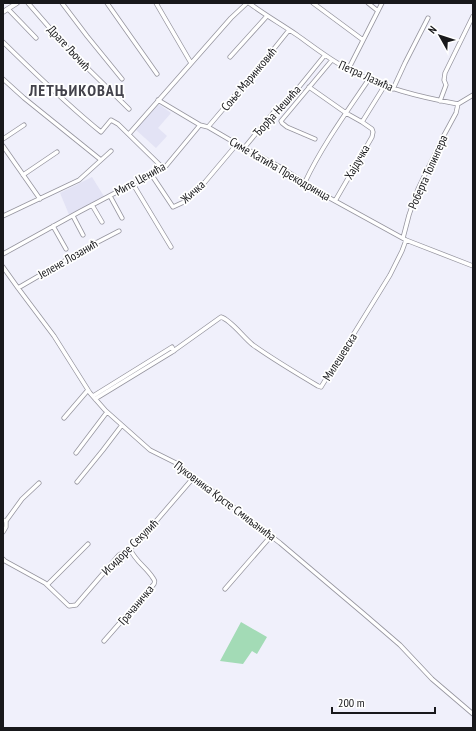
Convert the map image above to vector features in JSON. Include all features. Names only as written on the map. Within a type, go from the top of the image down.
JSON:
[{"type":"street","points":[[3,12],[17,3]]},
{"type":"street","name":"Драге Љочић","points":[[28,3],[69,50],[130,109]]},
{"type":"street","points":[[62,3],[122,79]]},
{"type":"street","points":[[107,3],[157,74]]},
{"type":"street","points":[[156,3],[191,63]]},
{"type":"street","points":[[129,134],[231,18],[248,3]]},
{"type":"street","name":"Петра Лазића","points":[[248,3],[348,70],[394,89],[432,100],[458,104]]},
{"type":"street","points":[[312,3],[363,40]]},
{"type":"street","points":[[368,3],[378,11]]},
{"type":"street","points":[[348,70],[382,3]]},
{"type":"street","points":[[8,9],[36,38]]},
{"type":"street","points":[[230,57],[267,16]]},
{"type":"street","points":[[440,101],[446,85],[444,80],[445,73],[473,16]]},
{"type":"street","points":[[394,89],[405,63],[428,18]]},
{"type":"street","name":"Соње Маринковић","points":[[208,127],[269,56],[289,30]]},
{"type":"street","points":[[3,42],[40,79],[83,118],[101,132],[111,120],[118,124],[163,168]]},
{"type":"street","name":"Ђорђа Нешића","points":[[244,148],[278,108],[282,108],[325,55]]},
{"type":"street","points":[[315,139],[287,127],[281,121],[332,60]]},
{"type":"street","points":[[3,79],[24,98],[101,160]]},
{"type":"street","points":[[305,182],[313,165],[369,79]]},
{"type":"street","points":[[309,87],[346,113],[362,122],[385,85]]},
{"type":"street","points":[[458,104],[473,95]]},
{"type":"street","name":"Симе Катића Прекодринца","points":[[158,100],[200,125],[208,127],[282,168],[335,201],[405,239]]},
{"type":"street","name":"Роберта Толингера","points":[[405,239],[409,215],[418,189],[456,113],[458,104]]},
{"type":"street","name":"Хајдучка","points":[[335,201],[373,134],[372,129],[362,122]]},
{"type":"street","points":[[3,139],[24,125]]},
{"type":"street","name":"Мите Ценића","points":[[3,254],[163,168],[200,125]]},
{"type":"street","name":"Жичка","points":[[151,174],[173,207],[186,201],[205,182],[237,144]]},
{"type":"street","points":[[3,146],[40,199]]},
{"type":"street","points":[[3,216],[79,180],[111,151]]},
{"type":"street","points":[[23,174],[57,152]]},
{"type":"street","points":[[133,184],[171,246]]},
{"type":"street","name":"Мите Ценића","points":[[110,196],[122,218]]},
{"type":"street","points":[[92,205],[102,222]]},
{"type":"street","points":[[72,216],[84,235]]},
{"type":"street","points":[[53,226],[66,249]]},
{"type":"street","name":"Јелене Лозанић","points":[[18,288],[92,245],[119,232]]},
{"type":"street","points":[[405,239],[473,266]]},
{"type":"street","name":"Милешевска","points":[[94,398],[172,347],[174,351],[220,317],[228,320],[252,344],[285,367],[322,387],[390,275],[402,251],[405,239]]},
{"type":"street","name":"Пуковника Крсте Смиљанића","points":[[3,267],[54,336],[88,390],[107,412],[150,450],[176,463],[271,536],[400,645],[432,679],[473,714]]},
{"type":"street","points":[[64,418],[88,390]]},
{"type":"street","points":[[76,453],[107,412]]},
{"type":"street","points":[[77,482],[122,425]]},
{"type":"street","name":"Исидоре Секулић","points":[[4,561],[47,585],[69,606],[76,605],[119,555],[130,549],[139,541],[194,478]]},
{"type":"street","points":[[3,532],[6,527],[5,521],[22,499],[39,483]]},
{"type":"street","points":[[225,589],[271,536]]},
{"type":"street","points":[[47,585],[88,544]]},
{"type":"street","name":"Грачаничка","points":[[104,641],[155,581],[132,555],[130,549]]},
{"type":"shaded area","points":[[157,103],[171,113],[158,128],[167,136],[156,148],[135,129]]},
{"type":"shaded area","points":[[92,177],[105,198],[70,217],[60,193]]},
{"type":"green space","points":[[241,622],[267,637],[257,654],[252,651],[243,664],[220,661]]},
{"type":"district","name":"ЛЕТЊИКОВАЦ","points":[[77,90]]}]
